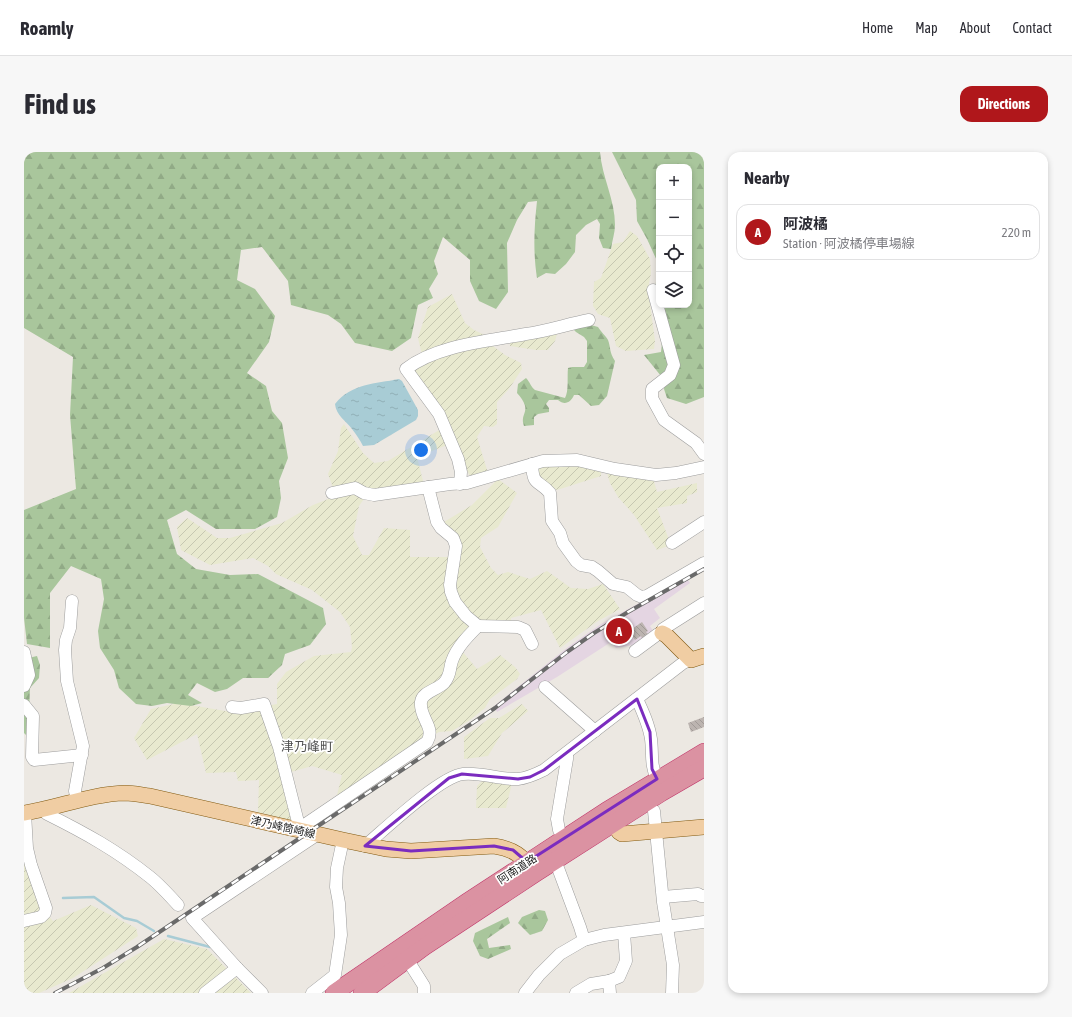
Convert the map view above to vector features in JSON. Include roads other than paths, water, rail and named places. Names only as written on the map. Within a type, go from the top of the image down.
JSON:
[{"type":"highway","name":"阿南道路","points":[[362,993],[532,868],[564,839],[606,811],[704,752]]},
{"type":"highway","name":"阿南道路","points":[[338,985],[467,902],[532,868],[555,860],[661,793],[704,768]]},
{"type":"main road","points":[[662,633],[697,658]]},
{"type":"main road","name":"津乃峰筒崎線","points":[[25,813],[106,795],[127,793],[150,796],[365,846],[411,851],[494,846],[512,850],[532,868]]},
{"type":"main road","points":[[614,823],[619,832],[622,834],[704,827]]},
{"type":"street","points":[[653,290],[674,365],[670,375],[652,389],[652,398],[664,420],[696,443],[704,454]]},
{"type":"street","points":[[460,484],[461,472],[458,459],[445,427],[435,409],[406,369],[415,362],[426,357],[473,343],[527,334],[589,320]]},
{"type":"street","points":[[332,493],[356,488],[364,493],[374,495],[450,484],[467,484],[542,461],[577,460],[615,469],[656,475],[676,473],[704,467]]},
{"type":"street","points":[[532,464],[532,474],[534,480],[550,493],[552,521],[560,533],[563,543],[576,561],[581,565],[592,567],[613,584],[627,587],[636,595],[642,597],[647,596],[704,563]]},
{"type":"street","points":[[428,488],[437,522],[441,528],[453,538],[456,546],[450,585],[455,602],[466,616],[478,626],[518,627],[525,630],[532,644]]},
{"type":"street","points":[[672,542],[704,522]]},
{"type":"street","points":[[72,601],[70,628],[66,640],[65,650],[67,681],[83,746],[75,791],[76,801]]},
{"type":"street","points":[[634,651],[658,634],[662,633],[663,629],[704,603]]},
{"type":"street","points":[[300,830],[306,824],[427,742],[431,737],[430,729],[420,709],[421,700],[425,695],[442,685],[449,676],[452,660],[465,638],[478,626]]},
{"type":"street","points":[[24,652],[29,675],[24,686]]},
{"type":"street","points":[[365,846],[432,790],[449,778],[462,774],[480,774],[518,779],[530,777],[544,770],[683,663],[697,658]]},
{"type":"street","points":[[545,687],[595,731]]},
{"type":"street","points":[[637,699],[650,732],[652,769],[657,780]]},
{"type":"street","points":[[232,707],[241,708],[264,704],[280,747],[300,830]]},
{"type":"street","points":[[24,705],[33,716],[32,758],[34,760],[82,755]]},
{"type":"street","points":[[564,839],[559,830],[557,819],[567,753]]},
{"type":"street","points":[[43,810],[47,814],[89,835],[120,854],[151,878],[178,905]]},
{"type":"street","points":[[654,810],[655,832],[673,965],[672,993]]},
{"type":"street","points":[[24,921],[41,917],[45,913],[46,908],[30,865],[27,848],[25,813]]},
{"type":"street","points":[[262,993],[237,968],[192,918],[318,834]]},
{"type":"street","points":[[312,993],[338,985],[341,935],[340,903],[336,887],[337,868],[343,840]]},
{"type":"street","points":[[555,860],[584,940]]},
{"type":"street","points":[[663,897],[698,894],[704,896]]},
{"type":"street","points":[[525,993],[539,975],[560,954],[584,940],[604,935],[704,922]]},
{"type":"street","points":[[576,993],[591,984],[619,976],[626,961],[624,933]]},
{"type":"street","points":[[407,960],[424,986],[424,993]]},
{"type":"street","points":[[205,993],[237,968]]},
{"type":"street","points":[[609,980],[610,993]]},
{"type":"water","points":[[399,379],[402,381],[418,410],[416,420],[374,445],[363,446],[353,431],[339,415],[335,404],[342,397],[356,388]]},
{"type":"waterway","points":[[63,898],[94,897],[124,918],[137,921],[154,931]]},
{"type":"waterway","points":[[168,936],[210,947]]},
{"type":"railway","points":[[55,993],[103,968],[137,947],[495,708],[594,633],[704,569]]},
{"type":"place","name":"阿波橘","points":[[619,631]]},
{"type":"district","name":"津乃峰町","points":[[307,746]]}]
